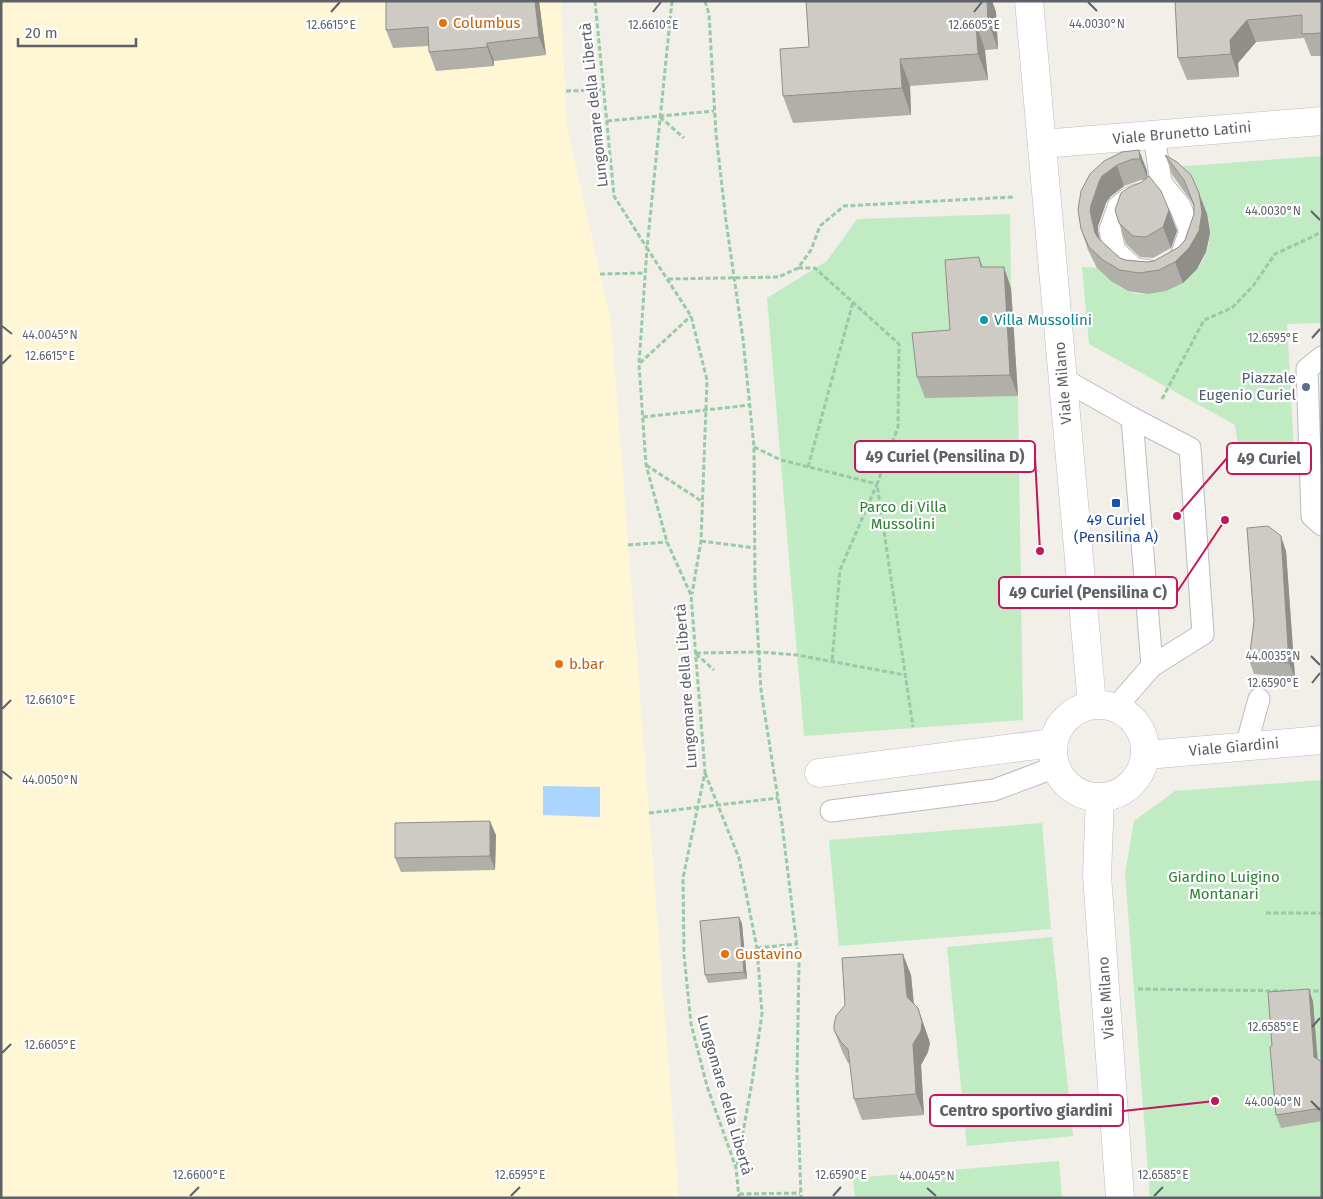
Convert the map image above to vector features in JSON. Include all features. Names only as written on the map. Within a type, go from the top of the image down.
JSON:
[{"type":"street","name":"Viale Milano","points":[[1029,1],[1063,379],[1104,706]]},
{"type":"street","name":"Viale Brunetto Latini","points":[[1042,144],[1322,121]]},
{"type":"street","points":[[1104,706],[1130,714],[1139,726],[1145,739],[1146,755],[1144,766],[1131,785],[1122,792],[1100,797],[1086,795],[1073,789],[1063,780],[1054,755],[1058,729],[1066,718],[1078,709],[1104,706]]},
{"type":"street","name":"Viale Giardini","points":[[1146,755],[1322,740]]},
{"type":"street","points":[[819,773],[916,761],[1054,755]]},
{"type":"street","name":"Viale Milano","points":[[1100,797],[1097,875],[1120,1198]]},
{"type":"lane","points":[[1145,192],[1129,198],[1118,207],[1110,230],[1115,251],[1135,269],[1156,271],[1181,257],[1190,231],[1180,206],[1161,183],[1154,135]]},
{"type":"lane","points":[[1322,357],[1307,369],[1312,516],[1322,524]]},
{"type":"lane","points":[[1063,379],[1190,448],[1203,634],[1152,666],[1104,706]]},
{"type":"lane","points":[[1140,422],[1152,666]]},
{"type":"lane","points":[[1246,746],[1258,698]]},
{"type":"lane","points":[[831,811],[994,790],[1054,755]]},
{"type":"path","name":"Lungomare della Libertà","points":[[595,1],[614,196],[648,248],[639,364],[646,465],[667,542],[691,595],[705,772],[683,878],[684,955],[691,1024],[707,1086],[736,1168],[739,1196]]},
{"type":"path","points":[[672,1],[648,248],[691,316],[707,380],[701,541],[691,595]]},
{"type":"path","points":[[705,1],[709,14],[714,111],[726,221],[743,339],[754,448],[755,548],[761,690],[778,798],[799,963],[797,1078],[801,1196],[739,1196]]},
{"type":"path","points":[[566,91],[604,90]]},
{"type":"path","points":[[607,121],[714,111]]},
{"type":"path","points":[[660,116],[684,138]]},
{"type":"path","points":[[668,279],[779,278],[798,268],[811,250],[820,226],[844,206],[1046,195]]},
{"type":"path","points":[[1140,422],[1204,320],[1232,308],[1252,286],[1275,254],[1314,236],[1322,230]]},
{"type":"path","points":[[798,268],[815,268],[899,344],[898,427],[877,484],[840,570],[832,662]]},
{"type":"path","points":[[600,274],[645,273]]},
{"type":"path","points":[[808,467],[853,302]]},
{"type":"path","points":[[639,364],[691,316]]},
{"type":"path","points":[[643,417],[750,405]]},
{"type":"path","points":[[754,448],[780,460],[877,484]]},
{"type":"path","points":[[646,465],[703,502]]},
{"type":"path","points":[[877,484],[906,676],[916,761]]},
{"type":"path","points":[[701,541],[755,548]]},
{"type":"path","points":[[628,545],[667,542]]},
{"type":"path","points":[[696,653],[759,652],[797,655],[906,676]]},
{"type":"path","points":[[696,653],[714,670]]},
{"type":"path","points":[[705,772],[739,858],[757,948],[762,1014],[736,1168]]},
{"type":"path","points":[[649,813],[778,798]]},
{"type":"path","points":[[1266,913],[1322,913]]},
{"type":"path","points":[[757,948],[797,944]]},
{"type":"path","points":[[1105,989],[1292,991]]},
{"type":"path","points":[[1302,991],[1322,991]]},
{"type":"path","points":[[739,1196],[744,1198]]},
{"type":"green space","points":[[1322,156],[1322,323],[1287,324],[1294,451],[1239,452],[1235,425],[1089,344],[1082,267],[1097,268],[1113,282],[1139,294],[1153,292],[1174,280],[1190,274],[1198,268],[1207,252],[1209,242],[1206,213],[1203,204],[1195,192],[1168,173],[1172,167]]},
{"type":"green space","name":"Parco di Villa Mussolini","points":[[1010,214],[1011,288],[988,288],[1018,396],[1023,720],[804,736],[767,298],[827,261],[857,219]]},
{"type":"green space","name":"Giardino Luigino Montanari","points":[[1322,780],[1322,1198],[1150,1198],[1125,874],[1134,821],[1175,791]]},
{"type":"green space","points":[[1042,823],[1051,929],[839,946],[829,840]]},
{"type":"green space","points":[[1052,937],[1073,1136],[967,1146],[947,947]]},
{"type":"green space","points":[[1059,1161],[1062,1198],[855,1198],[853,1178]]},
{"type":"sand","points":[[1,1],[561,1],[567,127],[611,321],[679,1198],[1,1198]]},
{"type":"water","points":[[543,786],[600,787],[600,817],[543,815]]},
{"type":"building","name":"Columbus","points":[[386,1],[535,1],[539,37],[487,43],[487,47],[429,52],[428,27],[386,30]]},
{"type":"building","points":[[806,1],[987,1],[988,22],[976,23],[978,54],[900,59],[902,88],[783,96],[780,49],[809,47]]},
{"type":"building","points":[[1175,1],[1322,1],[1322,33],[1302,34],[1302,15],[1247,20],[1230,40],[1231,54],[1178,58]]},
{"type":"building","points":[[1139,150],[1140,159],[1133,159],[1117,165],[1102,176],[1099,182],[1090,211],[1095,233],[1099,239],[1120,258],[1147,262],[1154,261],[1179,247],[1185,240],[1194,214],[1194,205],[1184,180],[1165,155],[1177,162],[1191,175],[1199,193],[1202,212],[1199,231],[1189,248],[1175,262],[1159,270],[1139,273],[1120,270],[1103,260],[1089,247],[1081,229],[1078,210],[1081,191],[1090,174],[1104,161],[1122,152]]},
{"type":"building","points":[[1149,176],[1161,191],[1169,210],[1163,227],[1146,237],[1133,236],[1119,223],[1115,210],[1121,193]]},
{"type":"building","name":"Villa Mussolini","points":[[979,257],[981,267],[1004,267],[1010,375],[917,377],[912,333],[950,330],[945,260]]},
{"type":"building","points":[[1268,526],[1281,536],[1289,663],[1249,660],[1254,621],[1247,528]]},
{"type":"building","points":[[490,821],[490,856],[395,858],[395,823]]},
{"type":"building","name":"Gustavino","points":[[739,917],[744,972],[705,975],[700,921]]},
{"type":"building","points":[[903,954],[907,997],[918,1008],[922,1022],[921,1031],[913,1044],[916,1094],[854,1099],[848,1049],[834,1030],[836,1016],[845,1005],[842,958]]},
{"type":"building","points":[[1309,989],[1314,1057],[1322,1062],[1322,1108],[1276,1115],[1270,1047],[1272,1046],[1268,992]]},
{"type":"place","name":"Columbus","points":[[443,23]]},
{"type":"place","name":"Villa Mussolini","points":[[984,320]]},
{"type":"place","name":"Piazzale Eugenio Curiel","points":[[1306,387]]},
{"type":"place","name":"49 Curiel (Pensilina A)","points":[[1116,503]]},
{"type":"place","name":"49 Curiel","points":[[1177,516]]},
{"type":"place","name":"49 Curiel (Pensilina C)","points":[[1225,520]]},
{"type":"place","name":"49 Curiel (Pensilina D)","points":[[1040,551]]},
{"type":"place","name":"b.bar","points":[[559,664]]},
{"type":"place","name":"Gustavino","points":[[725,954]]},
{"type":"place","name":"Centro sportivo giardini","points":[[1215,1101]]}]
